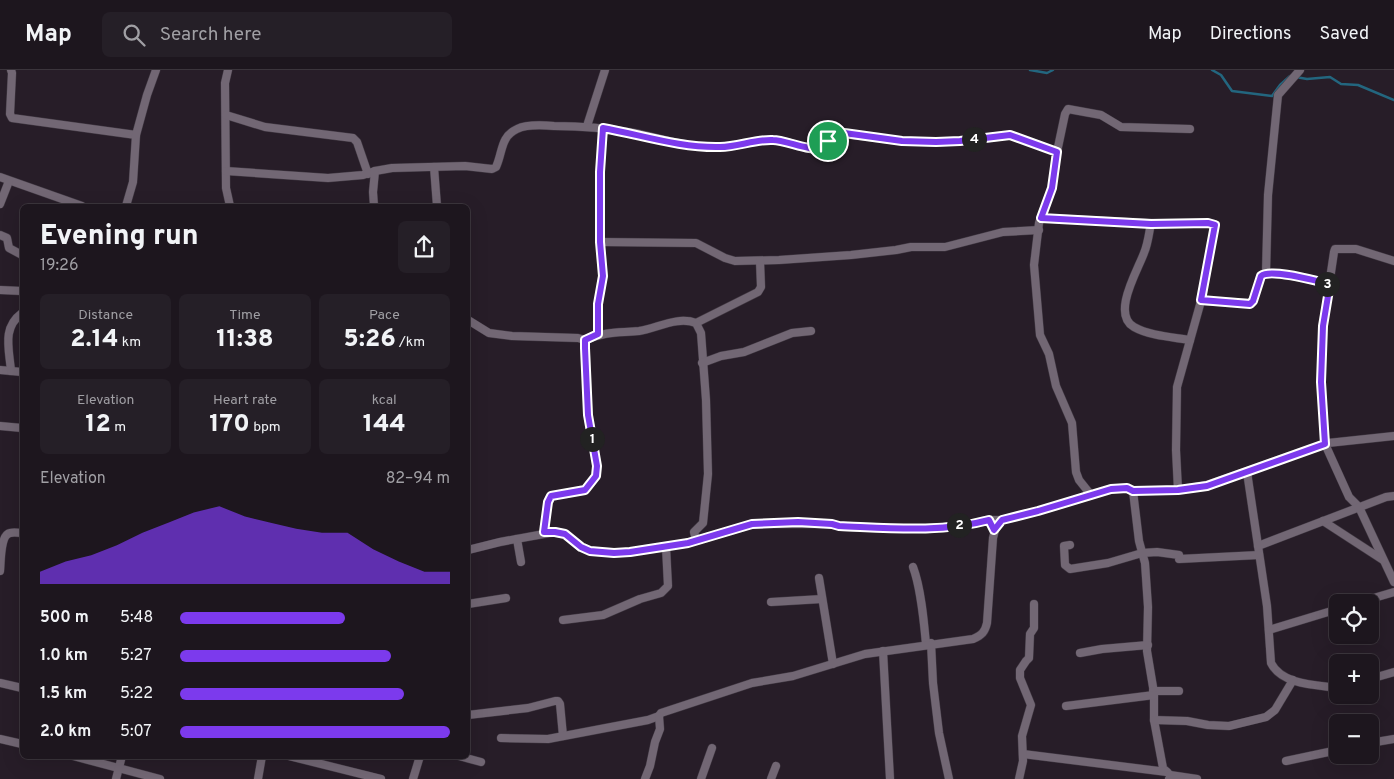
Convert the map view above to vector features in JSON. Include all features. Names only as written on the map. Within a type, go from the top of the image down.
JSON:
[{"type":"street","points":[[11,70],[10,114],[12,118],[136,135]]},
{"type":"street","points":[[127,204],[133,182],[136,135],[146,95],[156,70]]},
{"type":"street","points":[[228,70],[225,83],[226,188],[230,204]]},
{"type":"street","points":[[587,126],[605,70]]},
{"type":"street","points":[[1266,273],[1268,195],[1278,95],[1299,71]]},
{"type":"street","points":[[1091,496],[1079,480],[1076,472],[1072,423],[1056,386],[1049,354],[1040,334],[1034,265],[1041,218],[1052,188],[1057,152],[1068,109],[1101,115],[1121,127],[1190,129]]},
{"type":"street","points":[[226,115],[265,127],[353,138],[358,142],[372,173],[374,204]]},
{"type":"street","points":[[226,171],[268,172],[328,178],[372,173],[392,168],[465,166],[492,169],[496,167],[499,161],[502,143],[506,136],[518,128],[540,125],[603,128],[685,145],[721,147],[762,140],[774,140],[814,149],[822,147],[832,134],[837,132],[902,141],[936,142],[1010,135],[1057,152]]},
{"type":"street","points":[[598,334],[598,304],[603,270],[600,242],[600,166],[603,128]]},
{"type":"street","points":[[434,166],[438,204]]},
{"type":"street","points":[[0,177],[75,204]]},
{"type":"street","points":[[0,204],[9,181]]},
{"type":"street","points":[[1041,218],[1151,224],[1208,223],[1215,225],[1201,300],[1177,387],[1176,450],[1178,490]]},
{"type":"street","points":[[1151,224],[1144,253],[1133,276],[1125,306],[1126,318],[1134,327],[1190,340]]},
{"type":"street","points":[[600,242],[696,243],[735,261],[760,261],[851,255],[911,247],[945,246],[1010,231],[1039,230]]},
{"type":"street","points":[[0,235],[7,238],[9,248],[20,254]]},
{"type":"street","points":[[1394,261],[1356,250],[1336,248],[1323,326],[1321,382],[1325,444],[1349,497],[1359,507],[1394,582]]},
{"type":"street","points":[[696,323],[758,292],[761,287],[760,261]]},
{"type":"street","points":[[1201,300],[1250,304],[1253,301],[1261,276],[1266,273],[1300,277],[1330,284]]},
{"type":"street","points":[[0,290],[20,292]]},
{"type":"street","points":[[11,371],[8,332],[10,324],[20,314]]},
{"type":"street","points":[[470,321],[489,333],[585,340],[598,334],[640,330],[674,321],[688,320],[696,323],[701,333],[706,400],[708,474],[703,523],[694,532],[696,540]]},
{"type":"street","points":[[702,363],[721,356],[744,352],[792,333],[810,331]]},
{"type":"street","points":[[544,532],[548,502],[551,496],[585,490],[596,476],[597,466],[588,415],[585,340]]},
{"type":"street","points":[[0,370],[20,372]]},
{"type":"street","points":[[0,426],[20,428]]},
{"type":"street","points":[[470,550],[544,532],[565,534],[581,547],[590,551],[630,552],[666,547],[752,524],[798,522],[839,526],[927,529],[971,524],[989,520],[1002,520],[1111,489],[1127,488],[1133,491],[1178,490],[1218,483],[1325,444],[1394,436]]},
{"type":"street","points":[[1247,472],[1269,630],[1271,663],[1275,670],[1292,680],[1329,686]]},
{"type":"street","points":[[1133,491],[1148,607],[1148,645],[1154,720],[1161,760],[1169,775]]},
{"type":"street","points":[[1258,546],[1359,507],[1394,496]]},
{"type":"street","points":[[501,738],[548,739],[648,720],[659,716],[661,713],[752,684],[793,676],[865,654],[973,639],[983,634],[986,629],[991,589],[994,530],[989,520]]},
{"type":"street","points":[[994,530],[1002,520]]},
{"type":"street","points":[[1322,521],[1383,560]]},
{"type":"street","points":[[0,571],[2,540],[4,536],[9,533],[20,533]]},
{"type":"street","points":[[517,539],[521,562]]},
{"type":"street","points":[[1070,545],[1064,546],[1065,566],[1070,570],[1108,563],[1142,553],[1158,552],[1179,555],[1179,559],[1259,555]]},
{"type":"street","points":[[563,620],[603,616],[640,599],[660,593],[668,586],[666,547]]},
{"type":"street","points":[[913,567],[923,611],[943,754],[947,764],[949,779]]},
{"type":"street","points":[[819,578],[833,664]]},
{"type":"street","points":[[1379,596],[1394,592]]},
{"type":"street","points":[[470,604],[506,598]]},
{"type":"street","points":[[771,602],[822,599]]},
{"type":"street","points":[[1019,779],[1023,754],[1022,736],[1031,705],[1020,678],[1020,670],[1030,658],[1030,634],[1034,628],[1034,604]]},
{"type":"street","points":[[1269,630],[1329,612]]},
{"type":"street","points":[[1080,653],[1148,645]]},
{"type":"street","points":[[883,651],[890,779]]},
{"type":"street","points":[[1379,676],[1394,672]]},
{"type":"street","points":[[1154,720],[1187,721],[1229,726],[1266,717],[1275,710],[1292,680]]},
{"type":"street","points":[[0,683],[20,688]]},
{"type":"street","points":[[1066,706],[1153,693],[1180,691]]},
{"type":"street","points":[[470,715],[528,708],[555,701],[560,704],[563,736]]},
{"type":"street","points":[[645,779],[660,729],[659,716]]},
{"type":"street","points":[[0,739],[20,744]]},
{"type":"street","points":[[1379,742],[1394,739]]},
{"type":"street","points":[[701,779],[712,748]]},
{"type":"street","points":[[1286,761],[1329,752]]},
{"type":"street","points":[[1023,754],[1197,779]]},
{"type":"street","points":[[86,759],[160,779]]},
{"type":"street","points":[[116,779],[121,759]]},
{"type":"street","points":[[258,779],[261,759]]},
{"type":"street","points":[[301,759],[381,779]]},
{"type":"street","points":[[413,779],[419,759]]},
{"type":"street","points":[[470,759],[481,762]]},
{"type":"street","points":[[771,779],[776,766]]},
{"type":"waterway","points":[[1030,70],[1047,73],[1053,70]]},
{"type":"waterway","points":[[1212,70],[1221,75],[1232,91],[1272,96],[1290,76],[1307,79],[1330,77],[1341,84],[1358,85],[1394,100]]},
{"type":"route","points":[[603,128],[685,145],[721,147],[762,140],[774,140],[814,149],[822,147],[828,141],[832,134],[837,132],[902,141],[936,142],[1004,135],[1014,136],[1057,152],[1052,188],[1041,218],[1151,224],[1208,223],[1215,225],[1201,300],[1250,304],[1253,301],[1261,276],[1266,273],[1300,277],[1330,284],[1323,326],[1321,382],[1325,444],[1207,486],[1178,490],[1133,491],[1127,488],[1111,489],[1078,500],[1002,520],[994,530],[989,520],[927,529],[839,526],[798,522],[783,524],[758,523],[688,543],[614,553],[590,551],[581,547],[565,534],[544,532],[549,498],[555,494],[581,492],[585,490],[596,476],[597,466],[588,415],[585,340],[598,334],[598,304],[603,276],[600,242],[600,166],[602,161],[603,128]]}]
